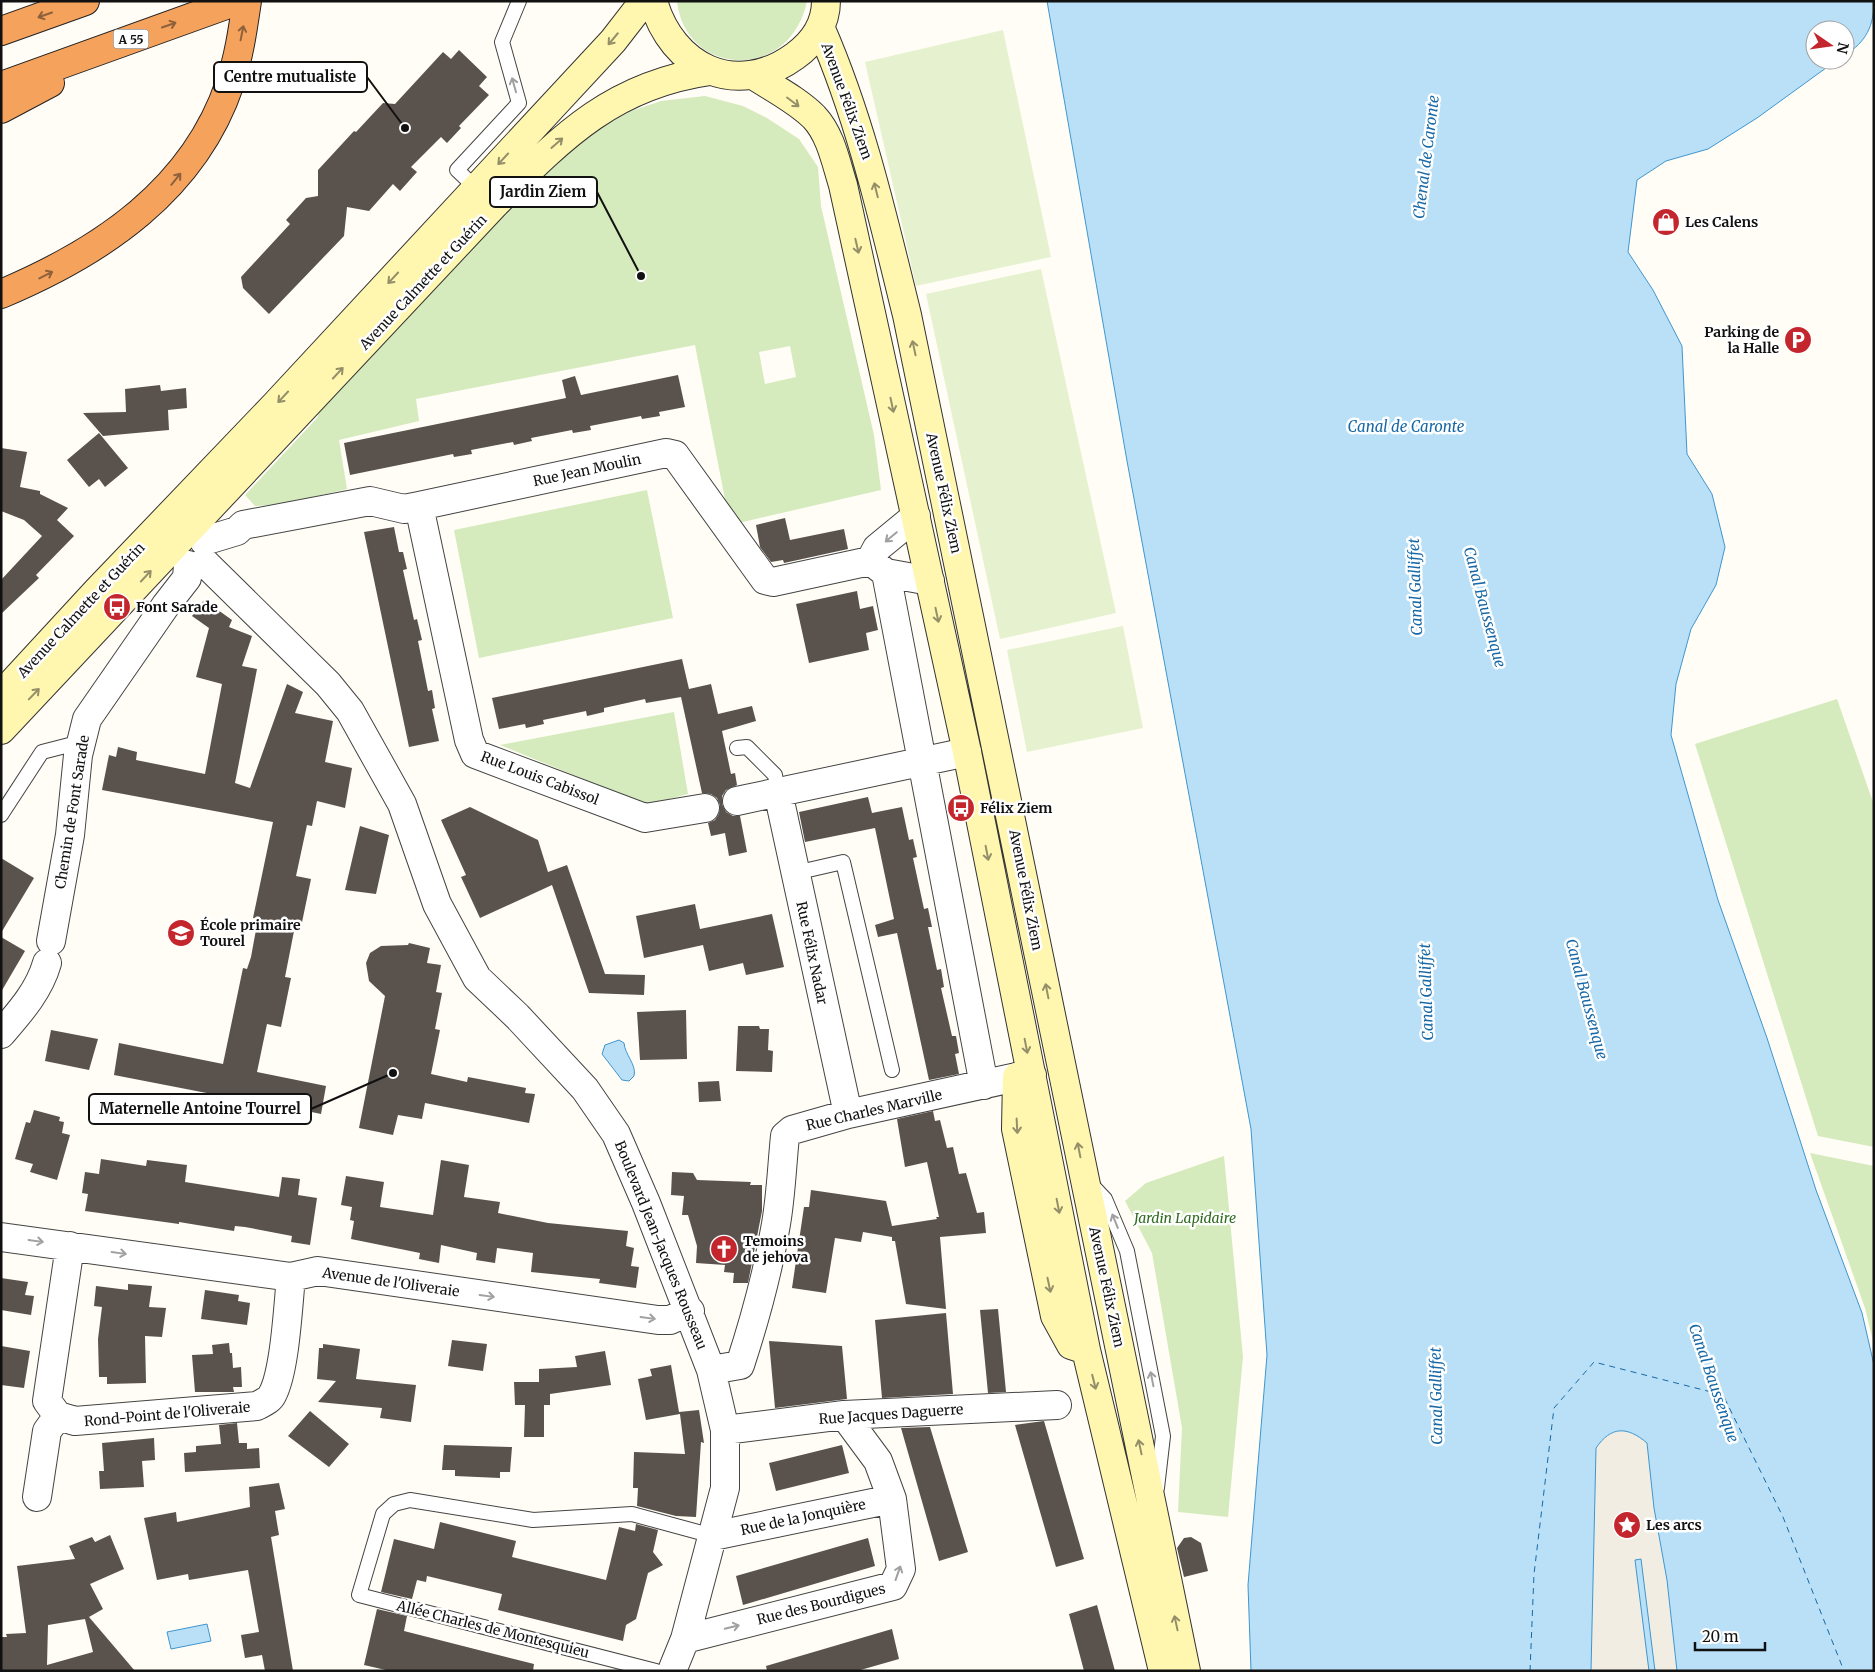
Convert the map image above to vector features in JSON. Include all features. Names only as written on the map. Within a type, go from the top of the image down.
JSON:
[{"type":"highway","points":[[3,30],[85,1]]},
{"type":"highway","name":"A 55","points":[[18,86],[140,36],[237,1]]},
{"type":"highway","points":[[1,294],[40,278],[102,243],[128,224],[170,186],[191,160],[220,111],[231,82],[243,31],[247,1]]},
{"type":"highway","points":[[1,108],[18,86]]},
{"type":"main road","name":"Avenue Calmette et Guérin","points":[[1,695],[97,591],[187,545],[275,406],[613,41],[644,1]]},
{"type":"main road","points":[[653,1],[659,22],[684,56],[710,71],[735,76],[753,76],[778,68],[803,50],[821,28],[826,1]]},
{"type":"main road","name":"Avenue Félix Ziem","points":[[821,28],[844,84],[868,156],[907,315],[988,700],[1186,1671]]},
{"type":"main road","name":"Avenue Calmette et Guérin","points":[[1,730],[187,545],[224,495],[495,204],[555,145],[583,122],[614,102],[658,82],[682,75],[710,71]]},
{"type":"main road","points":[[753,76],[814,118],[833,149],[879,344],[967,752],[1024,1076],[1016,1129],[1055,1316],[1071,1345],[1086,1350],[1163,1671]]},
{"type":"street","name":"Rue Jean Moulin","points":[[187,545],[237,531],[243,525],[370,501],[404,509],[666,453],[675,455],[765,580],[773,582],[878,567]]},
{"type":"street","points":[[224,495],[243,525]]},
{"type":"street","name":"Rue Louis Cabissol","points":[[419,506],[469,740],[475,754],[644,818],[705,808]]},
{"type":"street","points":[[916,516],[877,548],[878,567],[922,761],[984,1085]]},
{"type":"street","name":"Chemin de Font Sarade","points":[[1,1034],[28,1002],[42,978],[49,952],[70,835],[81,742],[87,719],[166,605],[187,578],[187,545]]},
{"type":"street","name":"Boulevard Jean-Jacques Rousseau","points":[[187,545],[328,684],[350,711],[402,804],[437,904],[477,978],[517,1016],[585,1089],[616,1134],[690,1311],[711,1370],[726,1430],[725,1488],[685,1639],[672,1671]]},
{"type":"street","points":[[878,567],[930,581]]},
{"type":"street","points":[[737,801],[967,752]]},
{"type":"street","name":"Rue Félix Nadar","points":[[778,792],[848,1114]]},
{"type":"street","name":"Rue Charles Marville","points":[[711,1370],[740,1365],[744,1354],[762,1290],[776,1223],[785,1136],[792,1130],[848,1114],[1024,1076]]},
{"type":"street","name":"Avenue de l'Oliveraie","points":[[1,1237],[291,1277],[318,1272],[658,1320],[670,1320],[690,1311]]},
{"type":"street","points":[[37,1496],[47,1431],[58,1416],[47,1401],[70,1246]]},
{"type":"street","name":"Rond-Point de l'Oliveraie","points":[[58,1416],[76,1421],[257,1406],[272,1398],[277,1384],[291,1277]]},
{"type":"street","name":"Rue Jacques Daguerre","points":[[726,1430],[844,1416],[1057,1405]]},
{"type":"street","name":"Rue des Bourdigues","points":[[685,1639],[893,1586],[901,1569],[892,1498],[878,1461],[844,1416]]},
{"type":"street","name":"Rue de la Jonquière","points":[[713,1536],[892,1498]]},
{"type":"lane","points":[[476,188],[457,170],[519,103],[502,42],[519,1]]},
{"type":"lane","points":[[1,815],[42,752],[81,742]]},
{"type":"lane","points":[[737,748],[747,747],[775,775],[778,792]]},
{"type":"lane","points":[[795,873],[843,862],[892,1070]]},
{"type":"lane","name":"Allée Charles de Montesquieu","points":[[656,1671],[360,1595],[383,1514],[394,1504],[410,1500],[534,1520],[632,1514],[713,1536]]},
{"type":"green space","points":[[677,1],[807,1],[797,28],[781,46],[761,57],[739,60],[717,56],[698,45],[684,26]]},
{"type":"green space","points":[[1003,30],[1051,257],[916,286],[865,62]]},
{"type":"green space","points":[[705,96],[743,106],[767,118],[799,139],[818,167],[821,206],[874,435],[881,490],[730,525],[695,345],[416,399],[419,421],[339,440],[347,489],[280,505],[255,506],[245,495],[317,418],[321,406],[581,133],[620,115],[661,101]],"holes":[[[790,346],[796,377],[765,384],[759,352]]]},
{"type":"green space","points":[[1041,269],[1116,613],[1000,639],[926,294]]},
{"type":"green space","points":[[647,490],[673,618],[479,658],[454,530]]},
{"type":"green space","points":[[1123,626],[1143,728],[1027,752],[1007,650]]},
{"type":"green space","points":[[1837,699],[1874,805],[1874,1147],[1818,1136],[1695,744]]},
{"type":"green space","points":[[674,712],[688,794],[647,805],[500,745]]},
{"type":"green space","points":[[1810,1153],[1874,1166],[1874,1345],[1865,1308]]},
{"type":"green space","name":"Jardin Lapidaire","points":[[1224,1156],[1243,1357],[1228,1517],[1178,1512],[1182,1428],[1152,1253],[1125,1201],[1146,1183]]},
{"type":"shaded area","points":[[1621,1430],[1634,1432],[1647,1443],[1654,1508],[1667,1580],[1677,1671],[1591,1671],[1596,1448],[1604,1436]]},
{"type":"water","name":"Canal de Caronte","points":[[1047,1],[1874,1],[1870,26],[1863,39],[1855,48],[1855,20],[1805,20],[1805,70],[1823,70],[1757,118],[1708,149],[1666,161],[1637,180],[1628,252],[1653,290],[1682,346],[1687,454],[1712,494],[1725,547],[1716,585],[1691,629],[1676,684],[1671,735],[1718,900],[1767,1038],[1816,1190],[1862,1313],[1874,1365],[1874,1671],[1677,1671],[1667,1580],[1654,1508],[1647,1443],[1640,1437],[1626,1431],[1620,1431],[1613,1432],[1607,1436],[1596,1448],[1591,1671],[1251,1671],[1248,1585],[1267,1355],[1251,1129],[1127,461]]},
{"type":"water","points":[[619,1040],[624,1043],[634,1068],[634,1076],[629,1081],[622,1080],[602,1054],[605,1045]]},
{"type":"water","points":[[1641,1559],[1655,1671],[1649,1671],[1635,1560]]},
{"type":"water","points":[[207,1624],[211,1641],[171,1649],[167,1632]]},
{"type":"building","points":[[459,50],[487,77],[479,86],[489,95],[459,126],[461,128],[447,143],[441,137],[411,167],[417,172],[400,191],[393,184],[369,211],[347,207],[344,236],[269,314],[243,288],[241,277],[290,224],[286,220],[306,198],[318,196],[318,170],[383,103],[395,104],[443,52],[451,59]]},
{"type":"building","points":[[678,375],[685,407],[659,412],[660,416],[642,419],[641,416],[590,426],[591,430],[573,433],[572,430],[531,438],[532,441],[514,445],[513,442],[471,450],[472,454],[454,457],[453,454],[350,475],[344,443],[566,398],[562,380],[575,376],[581,395]]},
{"type":"building","points":[[160,385],[161,391],[186,388],[187,408],[168,410],[169,430],[103,436],[83,413],[126,412],[125,389]]},
{"type":"building","points":[[99,433],[128,468],[105,487],[99,479],[89,487],[67,460]]},
{"type":"building","points":[[1,448],[27,452],[20,487],[40,491],[40,494],[68,508],[57,520],[74,536],[36,575],[39,578],[1,614],[1,580],[42,536],[24,520],[1,511]]},
{"type":"building","points":[[785,518],[790,540],[844,529],[848,549],[784,563],[783,560],[771,562],[760,547],[756,525]]},
{"type":"building","points":[[394,527],[399,552],[403,552],[407,569],[403,570],[414,620],[417,619],[422,640],[418,641],[428,691],[432,690],[435,708],[432,709],[439,741],[409,747],[364,532]]},
{"type":"building","points":[[857,591],[860,609],[873,606],[878,630],[866,633],[869,650],[809,663],[796,604]]},
{"type":"building","points":[[204,600],[232,620],[229,627],[252,636],[242,666],[257,669],[235,783],[250,788],[287,684],[303,692],[295,713],[333,721],[325,762],[352,768],[345,808],[317,801],[312,826],[307,825],[296,876],[311,879],[301,927],[295,926],[285,977],[291,978],[281,1027],[267,1024],[257,1072],[326,1086],[321,1114],[251,1099],[250,1106],[221,1101],[222,1096],[114,1075],[119,1043],[223,1064],[243,968],[247,969],[251,957],[258,919],[253,918],[273,822],[102,790],[109,755],[116,757],[118,747],[137,752],[136,760],[205,774],[222,684],[196,677],[209,628],[192,616]]},
{"type":"building","points":[[682,659],[689,689],[711,684],[718,714],[752,706],[756,721],[722,731],[731,774],[735,773],[737,785],[726,790],[722,796],[722,804],[726,812],[733,816],[740,816],[747,852],[729,856],[725,833],[711,836],[708,823],[715,820],[719,814],[720,805],[717,798],[711,794],[702,793],[681,697],[646,703],[645,699],[604,708],[604,712],[587,716],[586,711],[543,720],[544,724],[526,728],[525,724],[499,729],[492,698]]},
{"type":"building","points":[[868,797],[872,813],[902,807],[909,840],[913,839],[917,857],[913,858],[924,909],[928,908],[932,927],[928,927],[937,970],[941,969],[944,987],[941,988],[952,1036],[956,1036],[959,1053],[955,1054],[959,1074],[929,1080],[897,933],[878,937],[875,925],[894,919],[875,828],[805,842],[799,812]]},
{"type":"building","points":[[470,807],[538,840],[548,872],[567,865],[605,974],[645,975],[644,995],[589,993],[552,885],[480,918],[461,877],[466,875],[441,820]]},
{"type":"building","points":[[360,826],[389,835],[376,894],[345,890]]},
{"type":"building","points":[[1,858],[34,878],[1,933]]},
{"type":"building","points":[[695,904],[700,929],[772,914],[784,967],[746,975],[743,963],[709,971],[703,945],[644,958],[636,916]]},
{"type":"building","points":[[1,937],[25,951],[1,992]]},
{"type":"building","points":[[409,943],[430,948],[427,963],[441,965],[436,992],[442,993],[435,1029],[440,1030],[431,1074],[467,1082],[468,1077],[526,1088],[525,1093],[535,1094],[529,1123],[425,1103],[422,1119],[398,1115],[393,1135],[359,1128],[385,996],[369,981],[366,963],[370,953],[381,946],[408,945]]},
{"type":"building","points":[[686,1010],[687,1059],[640,1060],[637,1012]]},
{"type":"building","points":[[738,1026],[759,1026],[760,1029],[769,1029],[768,1050],[773,1051],[772,1072],[736,1071]]},
{"type":"building","points":[[51,1030],[98,1039],[89,1070],[45,1061]]},
{"type":"building","points":[[719,1081],[721,1101],[699,1102],[698,1082]]},
{"type":"building","points":[[34,1110],[60,1117],[59,1121],[64,1122],[62,1133],[70,1135],[57,1180],[30,1172],[33,1164],[15,1159],[26,1122],[30,1123]]},
{"type":"building","points":[[933,1111],[935,1121],[940,1120],[947,1148],[953,1147],[959,1174],[966,1173],[977,1213],[984,1212],[986,1233],[940,1237],[946,1309],[906,1304],[895,1241],[892,1241],[892,1237],[863,1232],[861,1242],[835,1238],[826,1293],[792,1288],[804,1207],[809,1207],[811,1190],[886,1201],[892,1226],[937,1219],[936,1217],[939,1217],[927,1162],[905,1167],[897,1119]]},
{"type":"building","points":[[101,1159],[146,1166],[147,1160],[187,1165],[185,1182],[279,1197],[282,1177],[300,1179],[298,1195],[317,1198],[310,1245],[291,1242],[292,1236],[245,1227],[235,1226],[234,1231],[179,1222],[179,1224],[85,1211],[88,1194],[82,1193],[85,1172],[99,1174]]},
{"type":"building","points":[[441,1160],[469,1165],[464,1197],[500,1202],[498,1213],[548,1223],[628,1231],[626,1246],[634,1248],[631,1266],[639,1267],[636,1288],[599,1283],[600,1279],[531,1272],[533,1253],[497,1248],[495,1263],[476,1260],[477,1253],[441,1245],[439,1263],[419,1259],[420,1253],[351,1239],[354,1221],[350,1220],[352,1207],[341,1205],[346,1176],[384,1182],[380,1207],[433,1215]]},
{"type":"building","points":[[672,1172],[693,1173],[697,1180],[751,1182],[750,1185],[762,1185],[762,1211],[748,1283],[733,1283],[734,1273],[724,1272],[725,1265],[696,1263],[697,1246],[688,1215],[682,1215],[684,1196],[671,1195]]},
{"type":"building","points":[[1,1278],[28,1282],[25,1295],[34,1296],[31,1315],[1,1310]]},
{"type":"building","points":[[128,1284],[152,1286],[149,1307],[166,1308],[162,1337],[145,1336],[146,1383],[107,1384],[107,1377],[99,1377],[98,1339],[102,1307],[94,1306],[96,1286],[128,1290]]},
{"type":"building","points":[[205,1290],[239,1295],[238,1301],[250,1303],[247,1325],[201,1319]]},
{"type":"building","points":[[998,1309],[1006,1392],[988,1393],[980,1310]]},
{"type":"building","points":[[946,1313],[953,1394],[882,1398],[875,1320]]},
{"type":"building","points":[[452,1340],[487,1344],[483,1371],[448,1366]]},
{"type":"building","points":[[769,1341],[842,1346],[847,1399],[775,1408]]},
{"type":"building","points":[[229,1343],[233,1368],[241,1367],[242,1387],[233,1387],[234,1392],[195,1392],[192,1355],[213,1354],[212,1345]]},
{"type":"building","points":[[323,1344],[360,1349],[356,1379],[416,1385],[411,1422],[380,1418],[382,1408],[318,1402],[336,1381],[317,1379],[319,1348],[323,1348]]},
{"type":"building","points":[[1,1346],[30,1351],[24,1388],[1,1385]]},
{"type":"building","points":[[605,1351],[611,1385],[550,1394],[550,1405],[544,1405],[544,1437],[524,1437],[525,1405],[515,1405],[514,1382],[539,1382],[539,1369],[577,1367],[575,1356]]},
{"type":"building","points":[[671,1365],[679,1412],[699,1410],[704,1443],[701,1442],[696,1517],[676,1516],[637,1506],[638,1488],[633,1488],[634,1452],[685,1454],[680,1414],[646,1420],[638,1379],[652,1376],[650,1369]]},
{"type":"building","points":[[310,1411],[349,1444],[329,1467],[288,1436]]},
{"type":"building","points":[[1044,1421],[1084,1559],[1056,1567],[1015,1425]]},
{"type":"building","points":[[237,1423],[239,1443],[247,1443],[247,1449],[259,1448],[260,1468],[185,1472],[184,1453],[196,1452],[196,1446],[221,1444],[219,1425]]},
{"type":"building","points":[[930,1427],[968,1552],[939,1561],[901,1428]]},
{"type":"building","points":[[154,1438],[155,1460],[142,1461],[144,1487],[100,1489],[99,1471],[104,1471],[102,1443]]},
{"type":"building","points":[[444,1445],[512,1447],[510,1472],[500,1472],[500,1478],[455,1476],[455,1470],[442,1470]]},
{"type":"building","points":[[842,1445],[849,1473],[776,1491],[769,1463]]},
{"type":"building","points":[[279,1483],[285,1509],[275,1511],[279,1535],[271,1537],[293,1671],[265,1671],[262,1655],[245,1658],[243,1647],[241,1635],[259,1632],[248,1570],[189,1580],[188,1574],[157,1580],[144,1518],[176,1512],[177,1522],[250,1507],[249,1487]]},
{"type":"building","points":[[440,1522],[516,1541],[512,1557],[606,1580],[619,1527],[635,1531],[636,1524],[658,1530],[653,1552],[663,1565],[648,1573],[636,1619],[626,1625],[623,1641],[498,1610],[502,1594],[427,1576],[426,1582],[417,1580],[412,1599],[381,1592],[394,1539],[434,1549]]},
{"type":"building","points":[[110,1535],[124,1569],[90,1584],[103,1609],[89,1617],[135,1671],[1,1671],[1,1637],[7,1637],[6,1634],[26,1633],[17,1566],[75,1559],[69,1546],[92,1537],[95,1542]],"holes":[[[85,1619],[93,1652],[47,1665],[48,1625]]]},
{"type":"building","points":[[1191,1537],[1201,1543],[1208,1571],[1184,1577],[1177,1548],[1184,1538]]},
{"type":"building","points":[[868,1538],[875,1566],[743,1605],[736,1576]]},
{"type":"building","points":[[1097,1605],[1115,1671],[1084,1671],[1069,1614]]},
{"type":"building","points":[[377,1609],[407,1616],[404,1631],[534,1664],[533,1671],[390,1671],[364,1665]]},
{"type":"building","points":[[892,1629],[899,1659],[857,1671],[767,1671],[766,1666]]},
{"type":"ferry route","points":[[1530,1671],[1534,1574],[1554,1408],[1594,1362],[1723,1395],[1783,1517],[1844,1671]]},
{"type":"place","name":"Centre mutualiste","points":[[405,128]]},
{"type":"place","name":"Les Calens","points":[[1666,222]]},
{"type":"place","name":"Jardin Ziem","points":[[641,276]]},
{"type":"place","name":"Parking de la Halle","points":[[1798,340]]},
{"type":"place","name":"Font Sarade","points":[[117,607]]},
{"type":"place","name":"Félix Ziem","points":[[961,808]]},
{"type":"place","name":"École primaire Tourel","points":[[181,933]]},
{"type":"place","name":"Maternelle Antoine Tourrel","points":[[393,1073]]},
{"type":"place","name":"Temoins de jehova","points":[[724,1249]]},
{"type":"place","name":"Les arcs","points":[[1627,1525]]},
{"type":"water label","name":"Chenal de Caronte","points":[[1426,157]]},
{"type":"water label","name":"Canal Galliffet","points":[[1415,587]]},
{"type":"water label","name":"Canal Baussenque","points":[[1485,607]]},
{"type":"water label","name":"Canal Galliffet","points":[[1426,992]]},
{"type":"water label","name":"Canal Baussenque","points":[[1587,999]]},
{"type":"water label","name":"Canal Baussenque","points":[[1714,1383]]},
{"type":"water label","name":"Canal Galliffet","points":[[1436,1396]]}]
